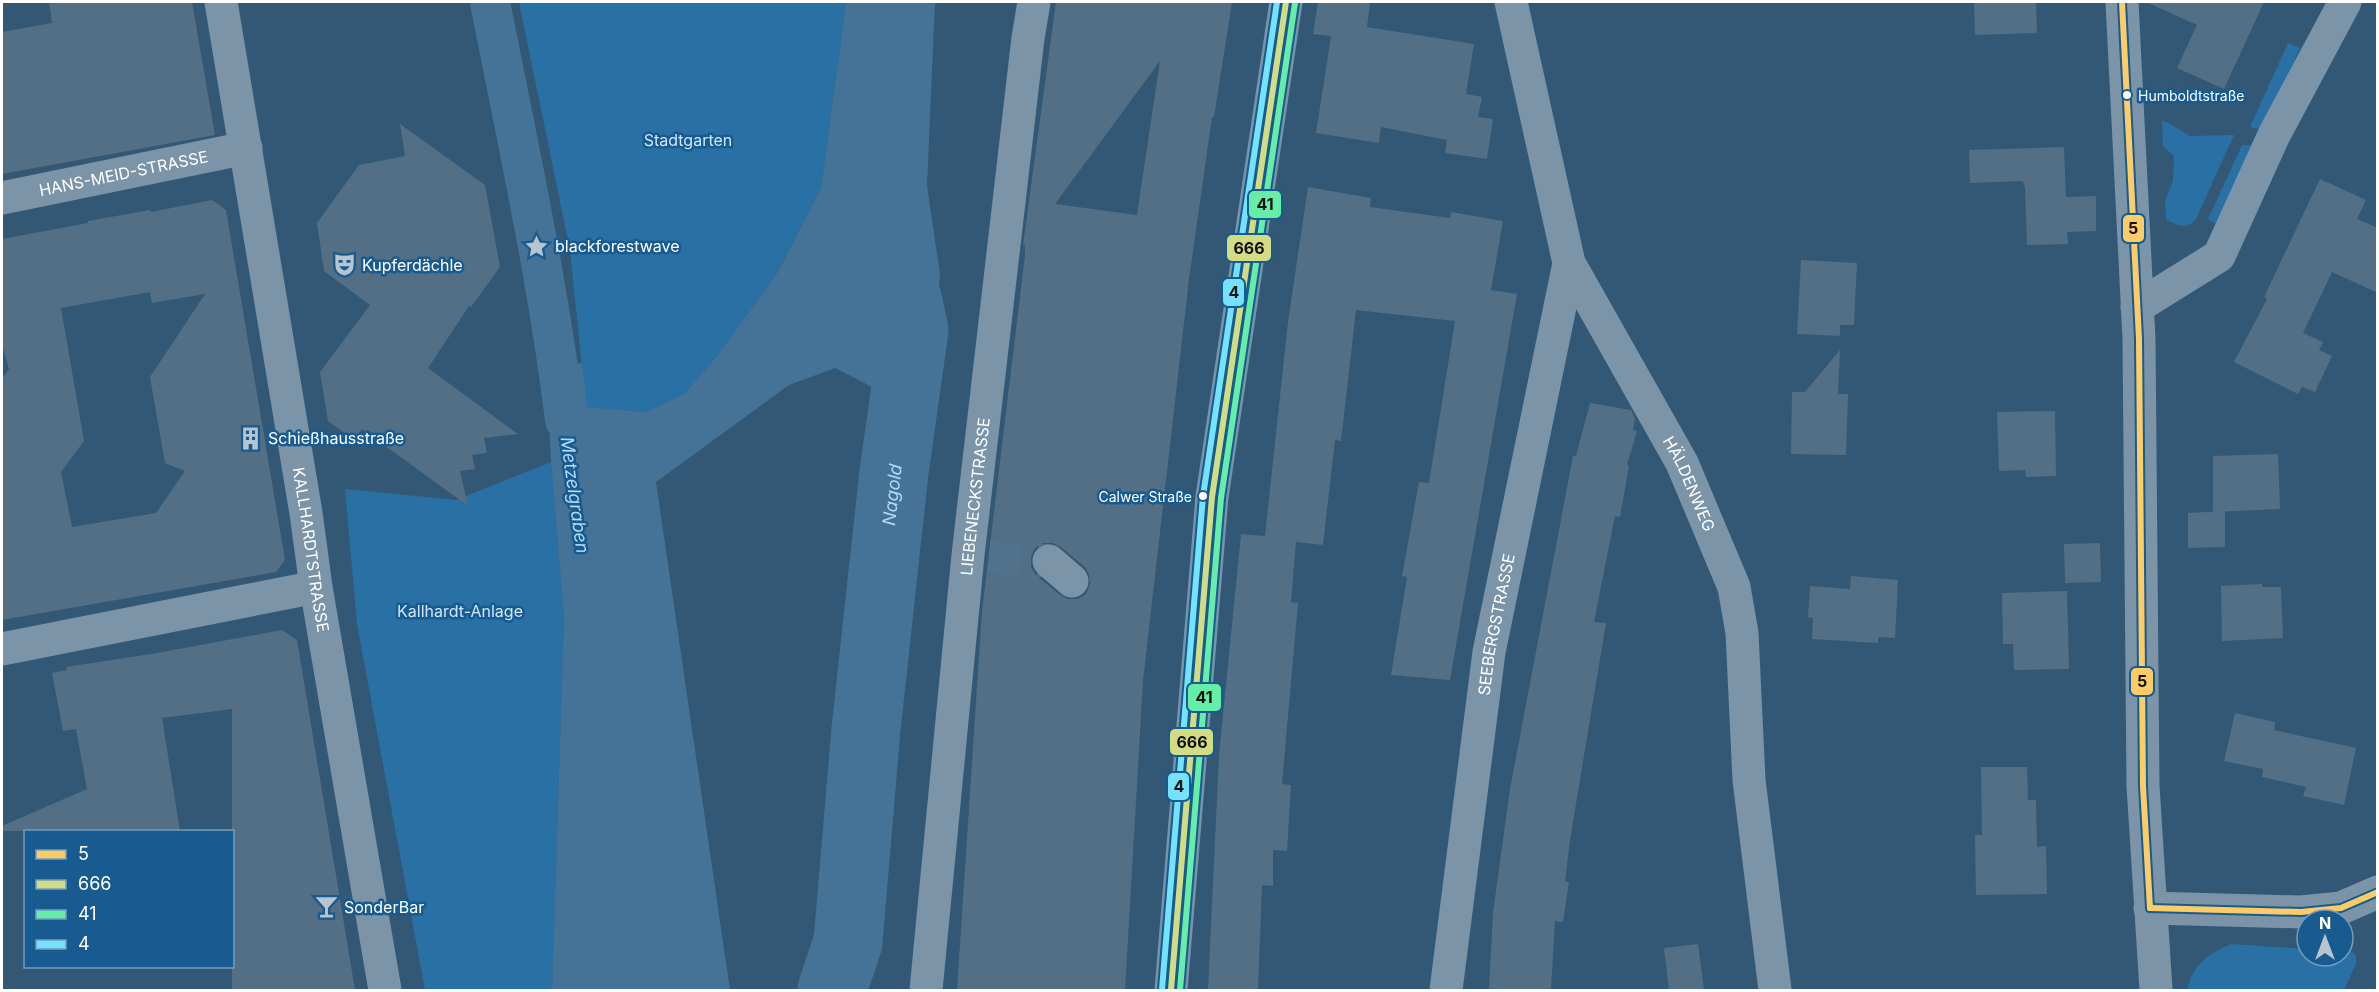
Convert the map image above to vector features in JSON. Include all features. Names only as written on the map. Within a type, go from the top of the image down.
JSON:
[{"type":"main road","points":[[1171,990],[1212,497],[1286,2]]},
{"type":"street","name":"KALLHARDTSTRASSE","points":[[221,2],[306,513],[316,587],[385,990]]},
{"type":"street","name":"LIEBENECKSTRASSE","points":[[926,990],[978,556],[1028,38],[1034,2]]},
{"type":"street","name":"HÄLDENWEG","points":[[1511,2],[1569,263],[1682,464],[1734,587],[1742,633],[1749,780],[1774,990]]},
{"type":"street","points":[[2122,2],[2137,307],[2143,786],[2156,990]]},
{"type":"street","points":[[2137,307],[2219,256],[2274,135],[2345,2]]},
{"type":"street","name":"HANS-MEID-STRASSE","points":[[2,198],[246,148]]},
{"type":"street","name":"SEEBERGSTRASSE","points":[[1446,990],[1488,652],[1569,263]]},
{"type":"street","points":[[2,649],[316,587]]},
{"type":"street","points":[[2150,908],[2301,912],[2341,908],[2378,892]]},
{"type":"green space","name":"Stadtgarten","points":[[519,2],[846,2],[821,188],[776,275],[716,357],[684,394],[646,412],[586,407],[570,250]]},
{"type":"green space","points":[[2288,43],[2300,48],[2263,130],[2250,127]]},
{"type":"green space","points":[[2162,121],[2190,136],[2234,135],[2196,219],[2185,226],[2166,219],[2165,201],[2173,181],[2174,156],[2163,146]]},
{"type":"green space","points":[[2242,145],[2256,145],[2218,225],[2208,219]]},
{"type":"green space","name":"Kallhardt-Anlage","points":[[551,462],[564,618],[552,990],[425,990],[357,624],[345,489],[456,500]]},
{"type":"green space","points":[[2231,944],[2295,948],[2295,968],[2354,968],[2344,990],[2187,990],[2197,967],[2215,952]]},
{"type":"water","points":[[846,2],[935,2],[927,186],[940,274],[930,394],[878,390],[835,368],[789,385],[656,482],[730,990],[552,990],[564,618],[551,462],[547,370],[582,363],[587,407],[646,412],[684,394],[716,357],[776,275],[821,188]]},
{"type":"building","points":[[49,2],[192,2],[215,135],[2,174],[2,32],[52,23]]},
{"type":"building","points":[[1056,2],[1232,2],[1214,117],[1212,117],[1189,279],[1143,681],[1125,990],[957,990],[982,611],[1025,244],[1023,247]],"holes":[[[1160,61],[1137,215],[1055,204]],[[1043,543],[1053,543],[1061,547],[1085,567],[1089,574],[1090,584],[1086,594],[1078,599],[1068,599],[1036,575],[1031,567],[1031,557],[1035,548]]]},
{"type":"building","points":[[1318,2],[1370,2],[1367,27],[1474,44],[1466,94],[1482,97],[1478,117],[1493,119],[1487,159],[1445,153],[1447,140],[1381,127],[1379,143],[1316,133],[1331,36],[1313,34]]},
{"type":"building","points":[[1974,2],[2036,2],[2037,33],[1975,35]]},
{"type":"building","points":[[2146,2],[2264,2],[2224,89],[2177,68],[2197,25]]},
{"type":"building","name":"Kupferdächle","points":[[400,124],[485,185],[500,267],[471,307],[469,306],[428,368],[518,434],[484,438],[487,453],[472,455],[475,469],[460,471],[468,506],[362,429],[354,440],[328,421],[320,372],[370,305],[324,271],[317,223],[359,165],[405,156]]},
{"type":"building","points":[[2064,147],[2066,197],[2096,196],[2096,231],[2067,232],[2068,244],[2027,245],[2023,181],[1970,183],[1969,150]]},
{"type":"building","points":[[2320,179],[2366,200],[2357,219],[2378,228],[2378,293],[2332,272],[2303,333],[2323,342],[2319,350],[2332,356],[2315,392],[2302,387],[2298,394],[2234,362],[2267,299],[2264,297]]},
{"type":"building","points":[[1308,187],[1371,198],[1370,207],[1450,218],[1451,212],[1503,221],[1491,290],[1517,294],[1450,680],[1391,675],[1407,577],[1402,576],[1419,482],[1429,483],[1455,321],[1356,310],[1341,441],[1335,440],[1323,545],[1296,542],[1291,602],[1298,603],[1282,784],[1291,785],[1287,851],[1273,850],[1273,886],[1262,885],[1258,990],[1208,990],[1219,755],[1241,534],[1265,536],[1288,322]]},
{"type":"building","points":[[212,200],[226,210],[285,560],[276,572],[2,620],[2,379],[9,369],[2,345],[2,239],[88,223],[88,221],[150,210],[151,212]],"holes":[[[150,292],[152,303],[205,294],[150,377],[165,463],[185,471],[156,513],[72,527],[61,472],[84,441],[61,308]]]},
{"type":"building","points":[[1801,260],[1857,263],[1854,325],[1840,325],[1840,336],[1797,334]]},
{"type":"building","points":[[1840,350],[1838,394],[1848,394],[1846,455],[1791,454],[1792,392],[1805,392]]},
{"type":"building","points":[[1590,403],[1631,410],[1635,419],[1633,430],[1637,431],[1627,465],[1629,466],[1620,517],[1615,516],[1594,622],[1606,623],[1570,840],[1565,882],[1569,882],[1563,922],[1555,921],[1551,990],[1489,990],[1493,913],[1510,789],[1573,456],[1576,456]]},
{"type":"building","points":[[2055,411],[2056,476],[2026,477],[2025,470],[1999,471],[1997,412]]},
{"type":"building","points":[[2278,454],[2280,509],[2213,512],[2213,456]]},
{"type":"building","points":[[2225,511],[2225,547],[2188,548],[2188,513]]},
{"type":"building","points":[[2100,543],[2101,582],[2065,583],[2064,544]]},
{"type":"building","points":[[1851,576],[1898,580],[1895,638],[1878,637],[1878,643],[1812,639],[1813,618],[1808,617],[1810,586],[1850,589]]},
{"type":"building","points":[[2262,584],[2262,587],[2281,587],[2283,638],[2222,641],[2221,586]]},
{"type":"building","points":[[2067,591],[2069,669],[2014,670],[2013,644],[2003,644],[2002,593]]},
{"type":"building","points":[[282,630],[297,640],[355,990],[232,990],[234,830],[232,830],[232,709],[162,718],[180,830],[2,831],[2,826],[87,789],[76,729],[63,731],[52,673],[67,670],[66,667]]},
{"type":"building","points":[[2235,713],[2275,722],[2274,730],[2356,748],[2344,805],[2303,796],[2306,787],[2262,777],[2263,769],[2224,761]]},
{"type":"building","points":[[1981,767],[2027,767],[2028,800],[2036,800],[2037,847],[2046,846],[2047,894],[1976,895],[1975,835],[1982,835]]},
{"type":"building","points":[[1698,944],[1704,990],[1669,990],[1664,948]]},
{"type":"waterway","name":"Metzelgraben","points":[[490,2],[541,263],[565,420]]},
{"type":"waterway","name":"Nagold","points":[[832,990],[848,942],[866,729],[894,472],[914,330],[907,298]]},
{"type":"tunnel","points":[[989,557],[1049,561]]},
{"type":"transit line","name":"4","points":[[1162,989],[1203,496],[1277,2]]},
{"type":"transit line","name":"666","points":[[1171,990],[1212,497],[1286,2]]},
{"type":"transit line","name":"5","points":[[2122,2],[2139,339],[2143,786],[2150,908]]},
{"type":"transit line","name":"41","points":[[1180,990],[1221,498],[1295,3]]},
{"type":"transit line","name":"5","points":[[2150,908],[2301,912],[2341,908],[2378,892]]},
{"type":"place","name":"Humboldtstraße","points":[[2127,95]]},
{"type":"place","name":"blackforestwave","points":[[537,246]]},
{"type":"place","name":"Kupferdächle","points":[[344,265]]},
{"type":"place","name":"Schießhausstraße","points":[[250,438]]},
{"type":"place","name":"Calwer Straße","points":[[1203,496]]},
{"type":"place","name":"SonderBar","points":[[326,907]]}]
